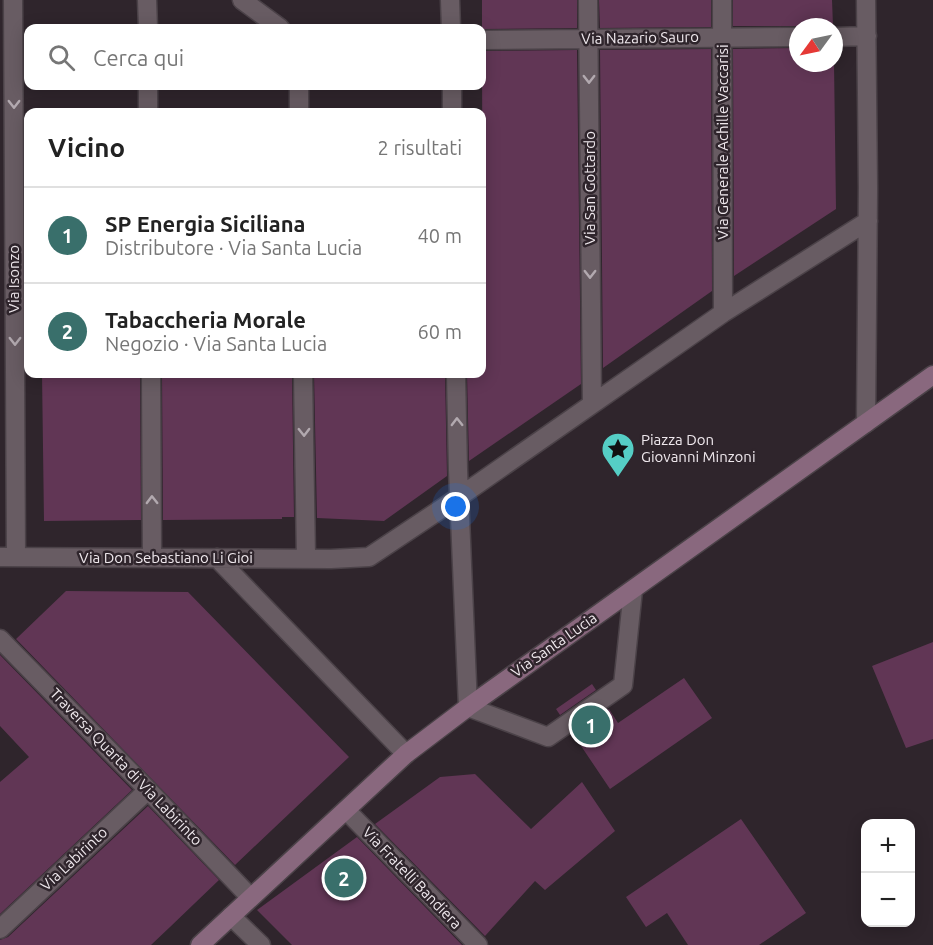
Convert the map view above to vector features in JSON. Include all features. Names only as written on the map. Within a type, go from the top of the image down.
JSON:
[{"type":"main road","name":"Via Santa Lucia","points":[[200,945],[406,754],[468,707],[933,375]]},
{"type":"street","name":"Via Isonzo","points":[[8,557],[13,0]]},
{"type":"street","points":[[147,0],[147,24]]},
{"type":"street","points":[[242,0],[275,24]]},
{"type":"street","points":[[450,0],[451,24]]},
{"type":"street","name":"Via San Gottardo","points":[[588,0],[592,404]]},
{"type":"street","name":"Via Generale Achille Vaccarisi","points":[[722,0],[723,313]]},
{"type":"street","points":[[866,0],[868,188],[866,423]]},
{"type":"street","points":[[843,37],[867,36]]},
{"type":"street","name":"Via Nazario Sauro","points":[[486,40],[789,37]]},
{"type":"street","points":[[148,90],[148,108]]},
{"type":"street","points":[[299,90],[299,108]]},
{"type":"street","points":[[452,90],[452,108]]},
{"type":"street","name":"Via Don Sebastiano Li Gioi","points":[[8,557],[331,559],[369,557],[723,313],[868,221]]},
{"type":"street","points":[[151,378],[152,558]]},
{"type":"street","points":[[303,378],[306,558]]},
{"type":"street","points":[[456,378],[468,707],[548,736],[622,685],[633,590]]},
{"type":"street","points":[[217,558],[406,754]]},
{"type":"street","name":"Traversa Quarta di Via Labirinto","points":[[0,639],[148,789],[250,897]]},
{"type":"street","name":"Via Labirinto","points":[[0,929],[148,789]]},
{"type":"street","name":"Via Fratelli Bandiera","points":[[346,810],[477,945]]},
{"type":"street","points":[[231,916],[261,945]]},
{"type":"building","points":[[482,0],[577,0],[577,28],[486,29],[486,24],[482,24]]},
{"type":"building","points":[[599,0],[711,0],[711,27],[600,28]]},
{"type":"building","points":[[733,0],[832,0],[833,18],[789,18],[789,26],[733,26]]},
{"type":"building","points":[[789,48],[789,72],[834,72],[836,209],[734,276],[733,49]]},
{"type":"building","points":[[711,49],[712,291],[603,368],[600,50]]},
{"type":"building","points":[[577,50],[581,384],[469,461],[467,378],[486,378],[486,108],[482,108],[482,90],[486,90],[486,51]]},
{"type":"building","points":[[42,378],[140,378],[141,520],[44,521]]},
{"type":"building","points":[[162,378],[292,378],[294,517],[163,520]]},
{"type":"building","points":[[314,378],[445,378],[447,476],[384,521],[317,518]]},
{"type":"building","points":[[66,591],[188,592],[349,757],[235,865],[16,639]]},
{"type":"building","points":[[933,642],[933,739],[906,748],[872,666]]},
{"type":"building","points":[[0,655],[132,790],[0,914],[0,782],[29,757],[0,726]]},
{"type":"building","points":[[684,678],[712,718],[610,789],[573,734],[609,709],[618,723]]},
{"type":"building","points":[[592,684],[596,690],[560,715],[556,709]]},
{"type":"building","points":[[475,774],[531,829],[582,782],[615,831],[545,890],[535,881],[485,936],[375,824],[440,777]]},
{"type":"building","points":[[148,806],[219,880],[151,945],[0,945],[0,940],[8,937]]},
{"type":"building","points":[[741,819],[806,913],[759,945],[688,945],[667,913],[646,927],[626,897]]},
{"type":"building","points":[[357,837],[462,945],[292,945],[257,910]]},
{"type":"place","name":"Piazza Don Giovanni Minzoni","points":[[618,478]]},
{"type":"place","name":"SP Energia Siciliana","points":[[591,725]]},
{"type":"place","name":"Tabaccheria Morale","points":[[344,878]]}]
